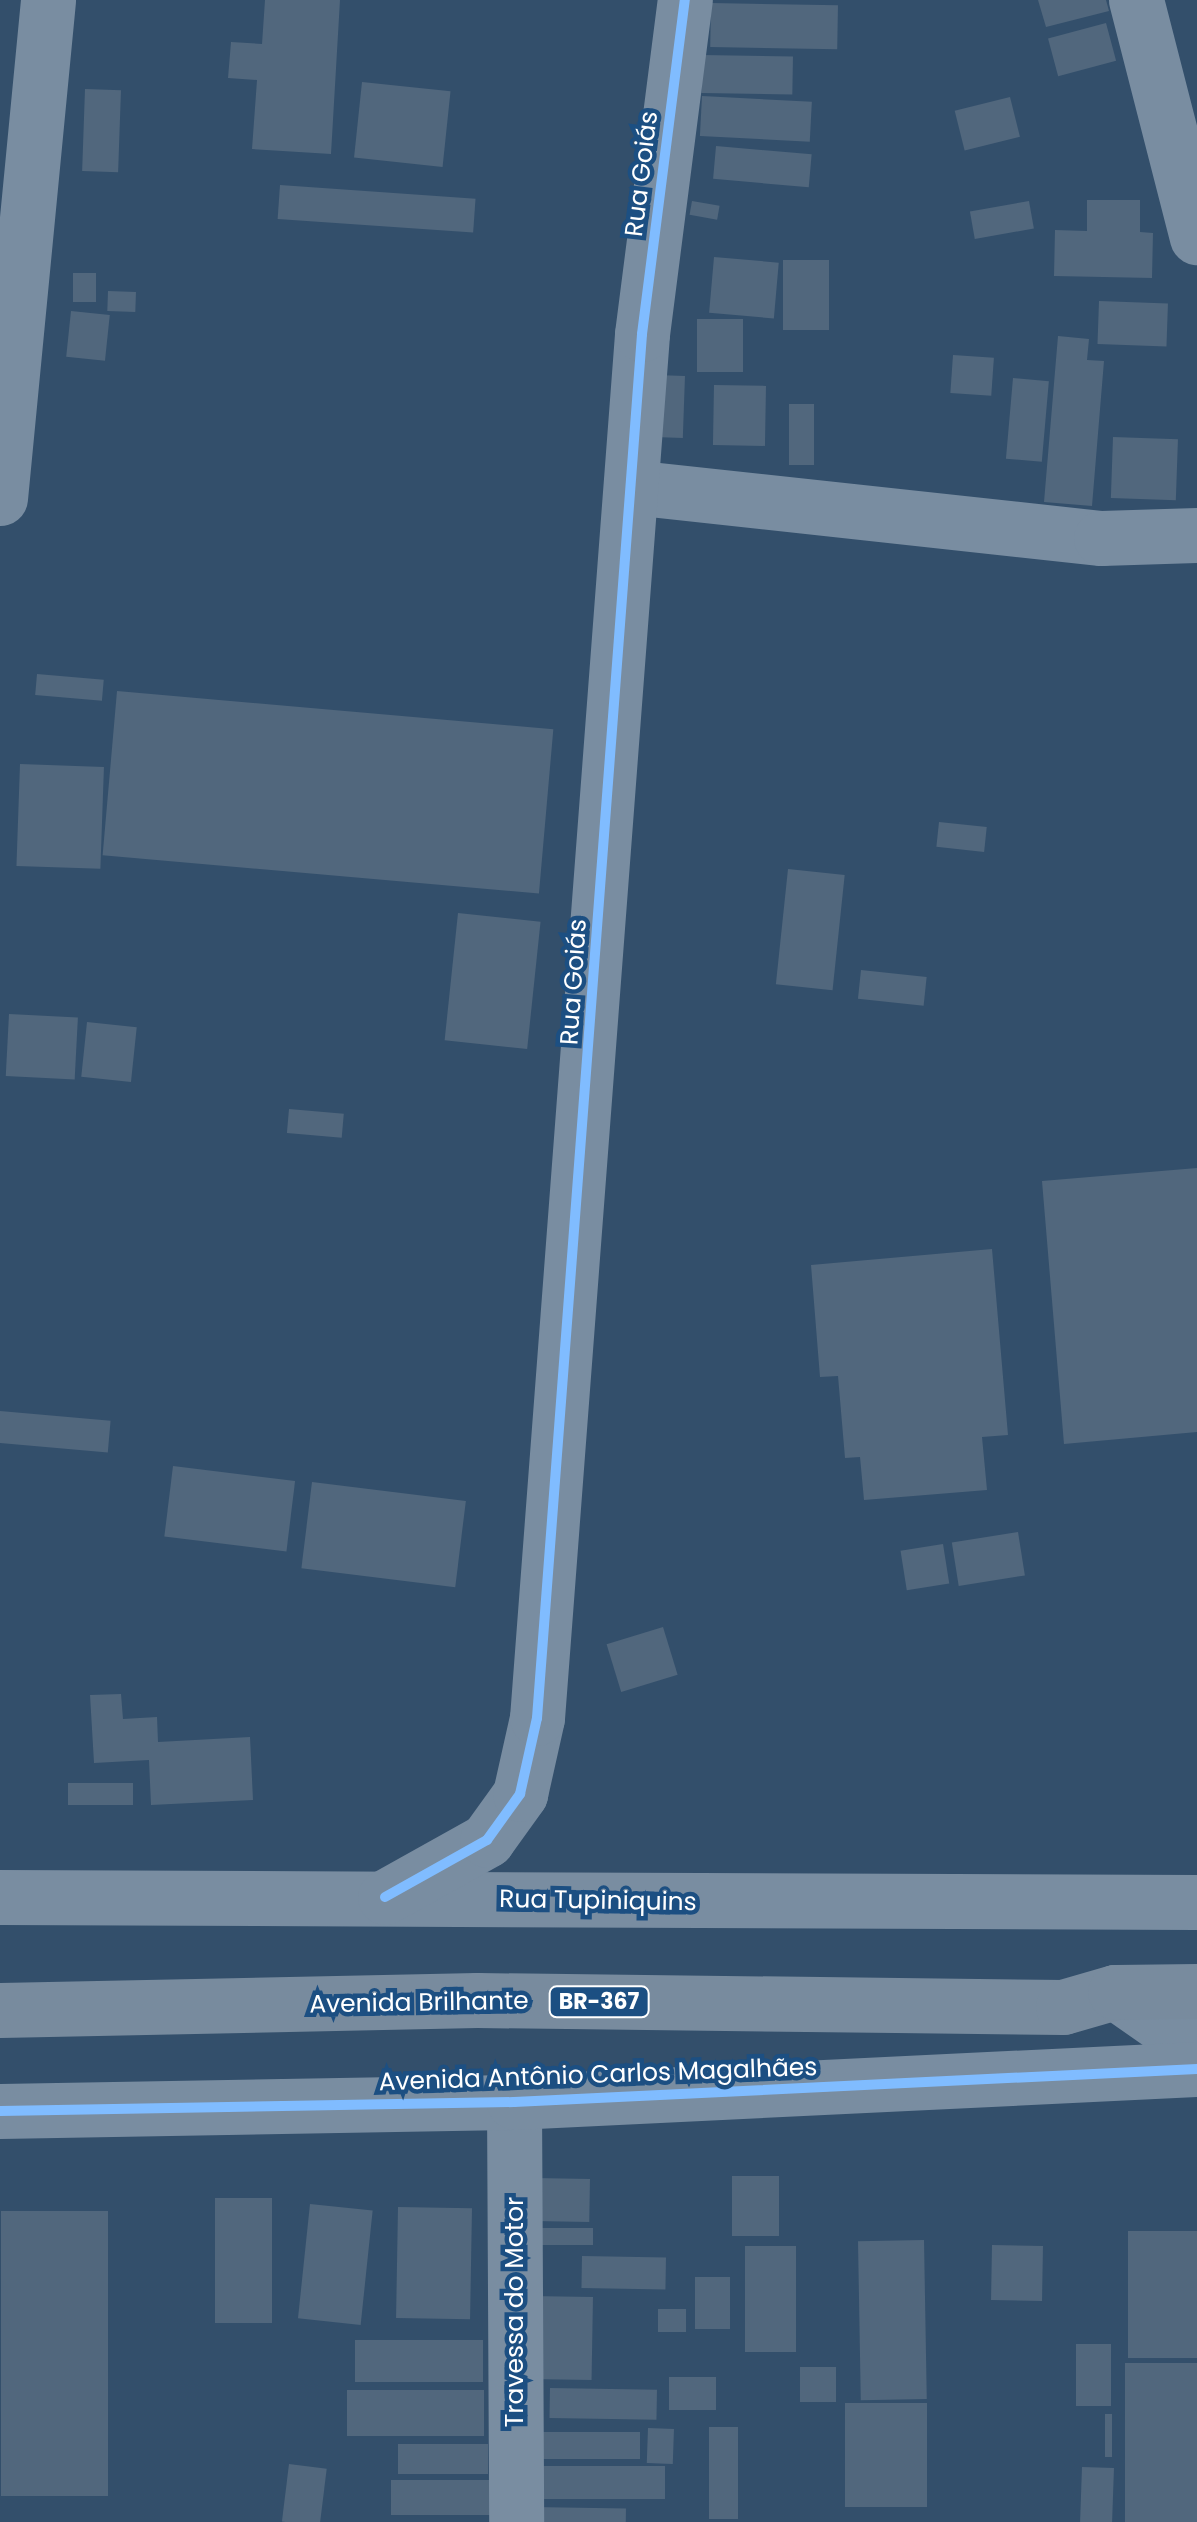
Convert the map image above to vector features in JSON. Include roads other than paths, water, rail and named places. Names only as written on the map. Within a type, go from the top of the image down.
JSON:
[{"type":"main road","name":"Avenida Brilhante","points":[[0,2010],[477,2000],[1063,2007],[1115,1992],[1197,1990]]},
{"type":"street","points":[[0,498],[8,340],[48,0]]},
{"type":"street","name":"Rua Goiás","points":[[385,1896],[487,1840],[520,1794],[536,1718],[642,334],[685,0]]},
{"type":"street","points":[[1136,0],[1197,237]]},
{"type":"street","points":[[631,487],[1102,538],[1197,535]]},
{"type":"street","name":"Rua Tupiniquins","points":[[0,1896],[1197,1902]]},
{"type":"street","points":[[1115,1992],[1197,2049]]},
{"type":"street","name":"Avenida Antônio Carlos Magalhães","points":[[0,2110],[514,2102],[1197,2069]]},
{"type":"street","name":"Travessa do Motor","points":[[514,2102],[516,2522]]}]
